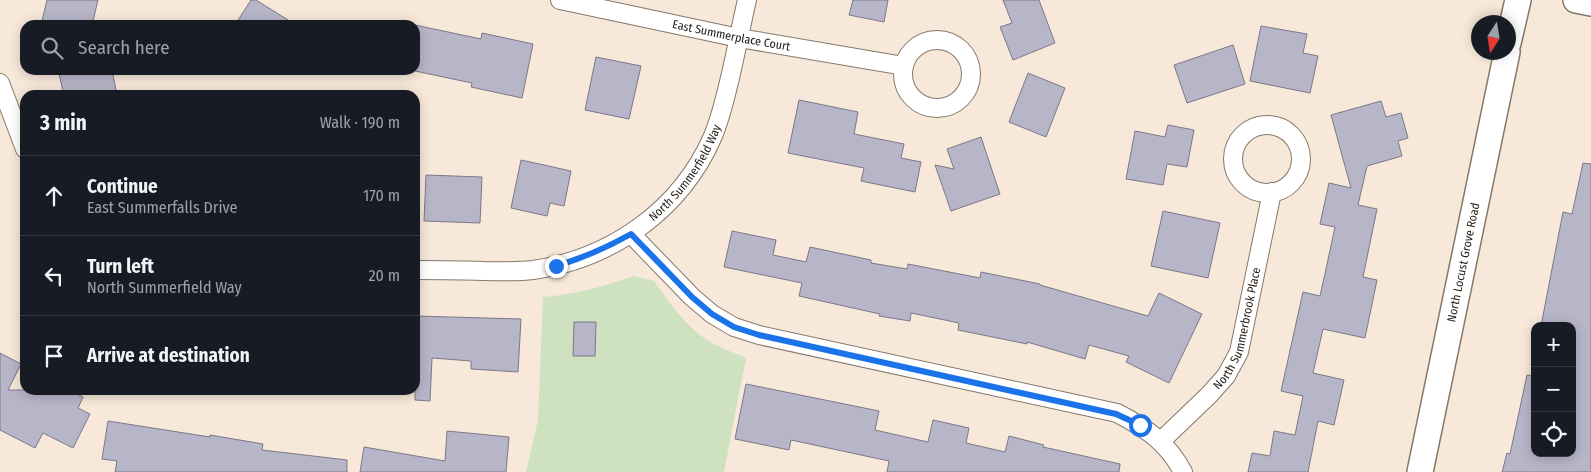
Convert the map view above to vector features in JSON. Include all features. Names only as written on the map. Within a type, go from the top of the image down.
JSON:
[{"type":"main road","points":[[1515,15],[1518,0]]},
{"type":"main road","points":[[1576,0],[1591,3]]},
{"type":"main road","name":"North Locust Grove Road","points":[[1420,472],[1504,60]]},
{"type":"street","name":"East Summerplace Court","points":[[560,0],[739,38],[904,66]]},
{"type":"street","name":"North Summerfield Way","points":[[420,270],[505,271],[531,270],[556,266],[606,248],[652,219],[688,180],[702,159],[713,136],[722,111],[747,0]]},
{"type":"street","points":[[0,83],[20,136]]},
{"type":"street","name":"North Summerbrook Place","points":[[1161,441],[1226,376],[1239,352],[1272,192]]},
{"type":"street","points":[[631,234],[692,297],[712,314],[734,327],[759,335],[1116,414],[1140,425],[1161,441],[1184,472]]},
{"type":"green space","points":[[634,276],[654,281],[679,314],[701,336],[746,358],[724,472],[526,472],[538,420],[543,297],[589,290]]},
{"type":"building","points":[[47,0],[98,0],[93,20],[42,20]]},
{"type":"building","points":[[251,0],[256,0],[288,20],[238,20]]},
{"type":"building","points":[[853,0],[888,0],[884,22],[849,15]]},
{"type":"building","points":[[1003,0],[1039,0],[1055,43],[1013,60],[1000,27],[1012,23]]},
{"type":"building","points":[[420,26],[481,39],[482,33],[533,44],[522,98],[471,87],[472,83],[420,72]]},
{"type":"building","points":[[1261,26],[1307,34],[1303,53],[1318,56],[1310,93],[1250,81]]},
{"type":"building","points":[[1233,45],[1245,84],[1187,103],[1174,65]]},
{"type":"building","points":[[596,57],[641,66],[629,119],[585,110]]},
{"type":"building","points":[[1028,73],[1065,88],[1046,137],[1009,122]]},
{"type":"building","points":[[59,75],[113,75],[116,90],[63,90]]},
{"type":"building","points":[[799,100],[858,112],[854,134],[904,144],[901,158],[921,162],[915,192],[861,181],[864,168],[788,153]]},
{"type":"building","points":[[1381,101],[1386,117],[1401,113],[1408,138],[1398,141],[1402,156],[1367,166],[1358,205],[1377,209],[1363,277],[1377,280],[1365,338],[1323,329],[1313,373],[1344,380],[1334,425],[1318,421],[1308,472],[1248,472],[1252,453],[1270,456],[1274,431],[1295,435],[1303,396],[1281,391],[1303,292],[1320,296],[1335,227],[1320,224],[1329,183],[1351,188],[1331,115]]},
{"type":"building","points":[[1168,125],[1194,130],[1187,167],[1167,164],[1163,185],[1126,179],[1135,131],[1165,137]]},
{"type":"building","points":[[981,137],[1000,194],[951,211],[935,165],[954,169],[947,149]]},
{"type":"building","points":[[521,160],[571,171],[564,206],[550,203],[547,216],[511,208]]},
{"type":"building","points":[[1583,163],[1591,164],[1591,472],[1502,472],[1507,453],[1510,454],[1527,375],[1531,376],[1531,457],[1576,457],[1576,322],[1542,322],[1563,212],[1572,214]]},
{"type":"building","points":[[426,175],[482,177],[480,223],[424,221]]},
{"type":"building","points":[[1163,211],[1220,223],[1208,278],[1151,266]]},
{"type":"building","points":[[732,231],[776,240],[773,255],[806,262],[810,247],[871,260],[871,263],[907,269],[908,264],[980,278],[981,272],[1040,284],[1148,316],[1159,293],[1202,314],[1169,383],[1126,362],[1129,356],[1089,345],[1085,359],[1027,342],[1027,344],[958,330],[959,323],[911,313],[910,321],[879,316],[880,314],[799,296],[802,283],[724,267]]},
{"type":"building","points":[[420,316],[521,319],[518,372],[471,369],[471,361],[432,358],[430,401],[415,400],[415,395],[420,395]]},
{"type":"building","points":[[574,322],[596,322],[595,356],[573,356]]},
{"type":"building","points":[[0,353],[20,363],[8,390],[20,390],[20,395],[79,395],[83,397],[78,408],[90,414],[73,448],[43,433],[35,448],[0,430]]},
{"type":"building","points":[[746,384],[879,411],[875,430],[928,442],[933,420],[969,428],[966,443],[1005,452],[1009,436],[1044,445],[1043,447],[1120,464],[1119,472],[887,472],[889,461],[791,440],[789,450],[735,439]]},
{"type":"building","points":[[108,421],[263,444],[262,450],[347,460],[347,472],[115,472],[117,461],[102,459]]},
{"type":"building","points":[[447,431],[509,437],[506,472],[360,472],[364,447],[445,461]]},
{"type":"route","points":[[556,266],[606,248],[631,234],[692,297],[712,314],[734,327],[759,335],[1116,414],[1140,425]]}]
